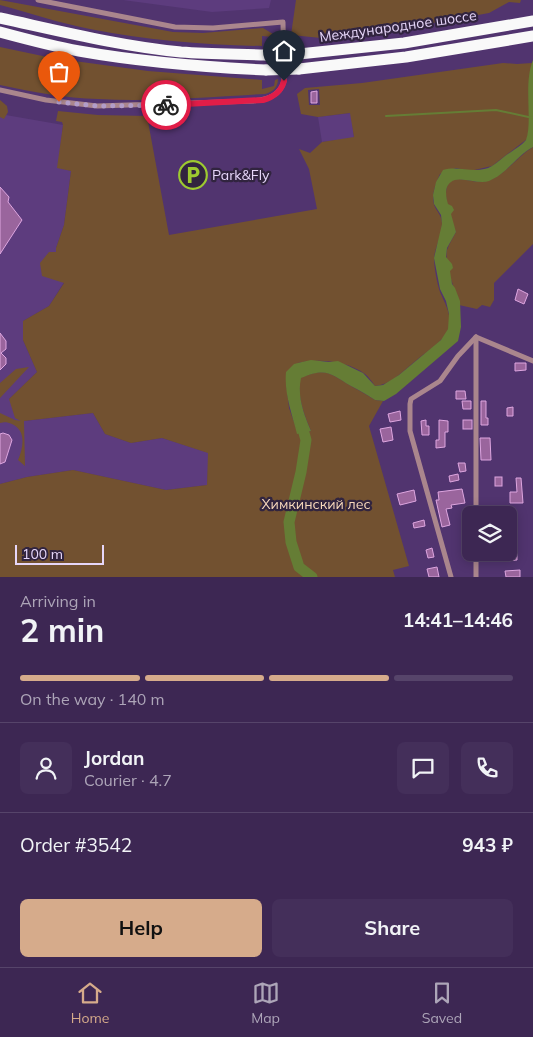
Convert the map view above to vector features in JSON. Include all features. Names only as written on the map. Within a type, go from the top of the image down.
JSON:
[{"type":"highway","name":"Международное шоссе","points":[[0,18],[80,36],[181,52],[266,55],[299,54],[404,43],[533,21]]},
{"type":"highway","points":[[0,32],[77,50],[180,65],[266,70],[299,69],[406,58],[533,36]]},
{"type":"street","points":[[0,90],[72,104],[106,106],[254,101],[271,98],[276,95],[284,81],[283,22],[213,28],[175,27],[38,0]]},
{"type":"street","points":[[476,337],[533,361]]},
{"type":"street","points":[[476,337],[476,506]]},
{"type":"street","points":[[451,577],[410,431],[410,404],[411,398],[440,381],[458,356],[476,337]]},
{"type":"street","points":[[476,561],[476,577]]},
{"type":"shaded area","points":[[123,0],[271,0],[269,8],[212,12]]},
{"type":"shaded area","points":[[533,60],[533,147],[527,150],[501,174],[489,181],[480,182],[459,179],[451,182],[446,189],[448,204],[454,210],[451,214],[456,232],[447,248],[446,257],[452,264],[453,268],[450,271],[452,284],[460,301],[461,327],[458,341],[396,394],[384,401],[375,400],[328,373],[317,373],[301,378],[301,398],[311,431],[297,434],[286,388],[286,372],[294,364],[311,360],[338,361],[363,373],[375,386],[383,385],[399,375],[441,340],[448,329],[449,314],[446,301],[440,289],[434,258],[442,224],[441,215],[434,204],[433,195],[436,182],[443,170],[486,169],[526,140],[529,123],[528,91]]},
{"type":"shaded area","points":[[351,113],[354,138],[322,142],[318,117]]},
{"type":"shaded area","points":[[0,114],[63,125],[58,167],[71,171],[64,225],[56,248],[64,282],[49,306],[23,321],[23,340],[37,372],[9,399],[24,421],[93,413],[105,434],[131,443],[162,438],[209,453],[207,485],[166,490],[73,470],[27,477],[0,484]]},
{"type":"green space","points":[[0,0],[173,32],[203,33],[263,28],[273,34],[277,45],[275,45],[272,37],[262,36],[262,46],[175,41],[111,33],[67,24],[0,5]]},
{"type":"green space","points":[[296,0],[521,0],[520,3],[509,2],[489,13],[395,30],[321,38],[291,35]]},
{"type":"green space","points":[[0,47],[52,58],[148,71],[262,80],[262,89],[274,86],[275,80],[278,79],[278,82],[274,89],[265,94],[140,100],[61,96],[0,85]]},
{"type":"green space","name":"Химкинский лес","points":[[503,63],[532,63],[529,81],[532,122],[527,139],[492,166],[470,171],[456,168],[440,174],[435,186],[434,203],[441,217],[442,224],[434,262],[439,288],[448,311],[450,323],[445,335],[437,344],[391,381],[380,385],[375,386],[365,374],[350,366],[324,361],[298,363],[286,381],[289,408],[298,433],[311,431],[300,398],[300,378],[316,373],[327,373],[375,400],[383,401],[369,426],[409,566],[393,570],[395,577],[0,577],[0,484],[27,477],[73,470],[166,490],[207,485],[208,453],[162,438],[131,443],[105,434],[93,413],[24,421],[25,466],[18,460],[22,445],[20,431],[12,424],[0,423],[0,413],[21,421],[15,418],[9,399],[37,372],[23,340],[23,321],[49,306],[64,283],[42,276],[40,263],[49,252],[56,252],[64,225],[71,171],[57,168],[63,125],[62,122],[56,121],[58,111],[98,115],[147,116],[169,235],[317,209],[309,169],[299,149],[310,153],[322,142],[354,137],[350,113],[318,117],[301,114],[297,94],[305,88],[362,83]],"holes":[[[319,89],[320,105],[309,105],[308,90]]]},
{"type":"green space","points":[[0,100],[7,106],[8,112],[4,119],[0,117]]},
{"type":"green space","points":[[533,147],[533,244],[494,283],[494,300],[490,307],[482,305],[477,309],[459,305],[459,299],[447,262],[447,250],[456,232],[447,201],[447,186],[452,181],[459,179],[478,182],[490,180],[502,173]]},
{"type":"green space","points":[[29,367],[0,398],[0,383],[16,369]]},
{"type":"building","points":[[317,91],[317,103],[311,103],[311,92]]},
{"type":"building","points":[[0,187],[9,197],[8,202],[22,220],[0,254]]},
{"type":"building","points":[[518,289],[528,294],[524,304],[515,300]]},
{"type":"building","points":[[0,333],[6,341],[6,349],[1,353],[6,358],[6,364],[0,370]]},
{"type":"building","points":[[515,363],[526,363],[526,370],[515,371]]},
{"type":"building","points":[[456,391],[465,391],[466,399],[456,399]]},
{"type":"building","points":[[462,401],[471,401],[471,409],[463,409]]},
{"type":"building","points":[[481,401],[486,401],[488,425],[481,425]]},
{"type":"building","points":[[513,407],[513,416],[507,416],[507,408]]},
{"type":"building","points":[[400,411],[401,420],[390,422],[388,414]]},
{"type":"building","points":[[426,420],[426,426],[429,426],[429,435],[422,435],[421,421]]},
{"type":"building","points":[[439,420],[448,421],[448,432],[445,432],[445,447],[436,448],[436,440],[439,440]]},
{"type":"building","points":[[463,420],[472,420],[472,429],[463,429]]},
{"type":"building","points":[[391,427],[393,440],[383,442],[380,429]]},
{"type":"building","points":[[0,434],[9,435],[12,440],[5,462],[0,464]]},
{"type":"building","points":[[480,438],[490,438],[491,460],[481,460]]},
{"type":"building","points":[[458,463],[465,463],[466,471],[460,472]]},
{"type":"building","points":[[458,474],[459,480],[450,482],[449,476]]},
{"type":"building","points":[[495,477],[502,477],[502,486],[495,486]]},
{"type":"building","points":[[516,478],[521,478],[523,503],[510,503],[510,492],[517,492]]},
{"type":"building","points":[[462,489],[465,503],[451,505],[452,508],[446,509],[450,525],[442,527],[436,500],[439,500],[438,492]]},
{"type":"building","points":[[414,490],[416,501],[400,505],[397,494]]},
{"type":"building","points":[[424,520],[425,526],[414,528],[413,523]]},
{"type":"building","points":[[432,548],[434,557],[428,558],[426,550]]},
{"type":"building","points":[[437,567],[439,577],[429,577],[427,569]]},
{"type":"building","points":[[520,570],[520,577],[506,577],[505,571]]},
{"type":"waterway","points":[[386,116],[496,110],[533,118]]},
{"type":"waterway","points":[[300,419],[306,440],[301,472],[289,522],[291,542],[299,567],[312,577]]},
{"type":"way so far","points":[[59,102],[97,106],[166,105]]},
{"type":"place","name":"Park&Fly","points":[[193,175]]},
{"type":"route","points":[[166,105],[263,100],[276,95],[284,81]]}]
